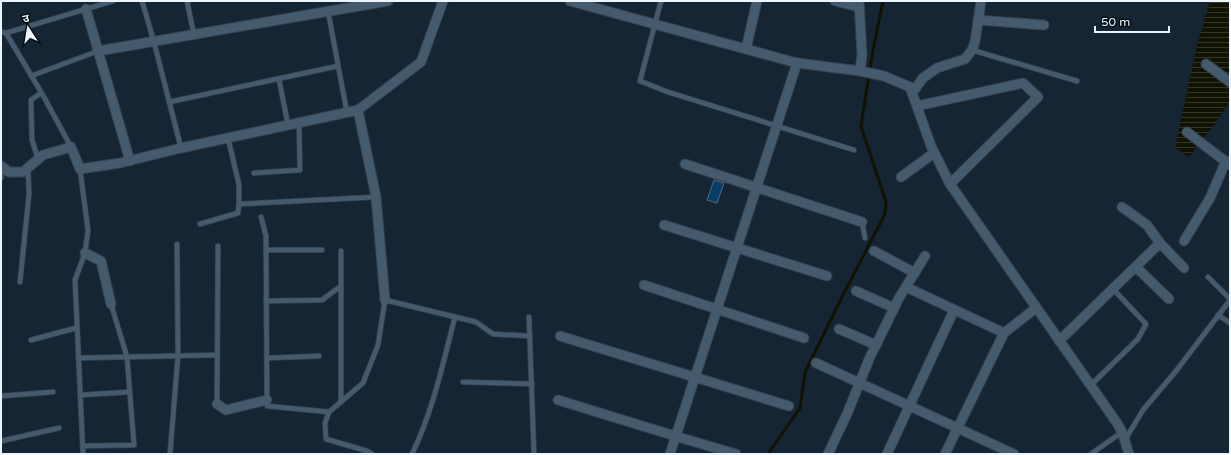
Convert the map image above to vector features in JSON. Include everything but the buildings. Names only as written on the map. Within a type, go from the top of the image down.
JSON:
[{"type":"street","points":[[98,51],[388,1]]},
{"type":"street","points":[[1,167],[9,172],[23,172],[43,155],[71,147],[80,169],[130,161],[181,148],[358,110],[421,62],[443,1]]},
{"type":"street","points":[[570,1],[797,63],[861,71],[884,76],[910,87],[934,153],[950,184],[1118,423],[1129,454]]},
{"type":"street","points":[[746,49],[756,1]]},
{"type":"street","points":[[836,1],[859,4],[862,55],[861,71]]},
{"type":"street","points":[[912,93],[923,78],[937,68],[965,59],[972,50],[975,42],[981,1]]},
{"type":"street","points":[[86,9],[130,161]]},
{"type":"street","points":[[978,20],[1044,26]]},
{"type":"street","points":[[670,454],[797,63]]},
{"type":"street","points":[[1206,64],[1230,82]]},
{"type":"street","points":[[916,106],[1023,83],[1038,98],[950,184]]},
{"type":"street","points":[[358,110],[376,197],[385,300]]},
{"type":"street","points":[[1184,240],[1210,198],[1228,163],[1187,132]]},
{"type":"street","points":[[901,177],[934,153]]},
{"type":"street","points":[[685,164],[862,222]]},
{"type":"street","points":[[1122,207],[1147,226],[1160,243],[1184,268]]},
{"type":"street","points":[[664,225],[828,276]]},
{"type":"street","points":[[1059,341],[1160,243]]},
{"type":"street","points":[[874,251],[915,273]]},
{"type":"street","points":[[85,253],[101,261],[111,304]]},
{"type":"street","points":[[828,454],[848,414],[876,345],[894,308],[925,256]]},
{"type":"street","points":[[1136,267],[1169,299]]},
{"type":"street","points":[[644,285],[804,338]]},
{"type":"street","points":[[906,287],[1004,334]]},
{"type":"street","points":[[856,291],[894,308]]},
{"type":"street","points":[[945,454],[1004,334],[1036,308]]},
{"type":"street","points":[[887,454],[954,310]]},
{"type":"street","points":[[839,329],[876,345]]},
{"type":"street","points":[[560,336],[789,406]]},
{"type":"street","points":[[816,363],[1014,454]]},
{"type":"street","points":[[217,404],[226,410],[267,400]]},
{"type":"street","points":[[558,400],[736,454]]},
{"type":"lane","points":[[71,147],[41,92],[3,32],[113,1]]},
{"type":"lane","points":[[142,1],[181,148]]},
{"type":"lane","points":[[187,1],[194,34]]},
{"type":"lane","points":[[661,1],[640,81],[668,92],[854,150]]},
{"type":"lane","points":[[328,11],[347,113]]},
{"type":"lane","points":[[972,50],[1077,81]]},
{"type":"lane","points":[[31,76],[98,51]]},
{"type":"lane","points":[[169,102],[338,66]]},
{"type":"lane","points":[[279,79],[288,125]]},
{"type":"lane","points":[[38,159],[32,140],[31,100],[41,92]]},
{"type":"lane","points":[[254,173],[300,170],[299,123]]},
{"type":"lane","points":[[200,224],[238,213],[239,185],[228,138]]},
{"type":"lane","points":[[1,167],[1,178]]},
{"type":"lane","points":[[20,282],[29,194],[28,168]]},
{"type":"lane","points":[[80,169],[88,230],[85,253],[74,280],[83,454]]},
{"type":"lane","points":[[239,204],[376,197]]},
{"type":"lane","points":[[261,217],[266,236],[267,406],[329,412]]},
{"type":"lane","points":[[862,222],[865,238]]},
{"type":"lane","points":[[170,454],[178,356],[177,244]]},
{"type":"lane","points":[[217,404],[218,246]]},
{"type":"lane","points":[[266,250],[322,250]]},
{"type":"lane","points":[[341,251],[341,402]]},
{"type":"lane","points":[[1091,454],[1123,436],[1142,410],[1176,371],[1230,299],[1208,277]]},
{"type":"lane","points":[[266,301],[322,300],[341,286]]},
{"type":"lane","points":[[1091,385],[1138,339],[1146,324],[1113,289]]},
{"type":"lane","points":[[372,454],[367,451],[326,440],[325,422],[329,412],[363,383],[378,345],[385,300],[476,322],[493,334],[530,336]]},
{"type":"lane","points":[[83,446],[134,445],[127,357],[111,304]]},
{"type":"lane","points":[[1218,315],[1230,323]]},
{"type":"lane","points":[[412,454],[436,390],[455,317]]},
{"type":"lane","points":[[529,317],[534,454]]},
{"type":"lane","points":[[31,340],[76,328]]},
{"type":"lane","points":[[78,358],[217,355]]},
{"type":"lane","points":[[266,358],[319,356]]},
{"type":"lane","points":[[463,382],[532,384]]},
{"type":"lane","points":[[1,396],[53,392]]},
{"type":"lane","points":[[80,395],[130,392]]},
{"type":"lane","points":[[1,441],[59,428]]},
{"type":"shaded area","points":[[1210,1],[1230,1],[1230,101],[1215,124],[1189,157],[1175,148],[1197,45]]},
{"type":"waterway","points":[[768,454],[800,408],[805,372],[885,214],[886,202],[861,126],[873,50],[883,1]]}]
